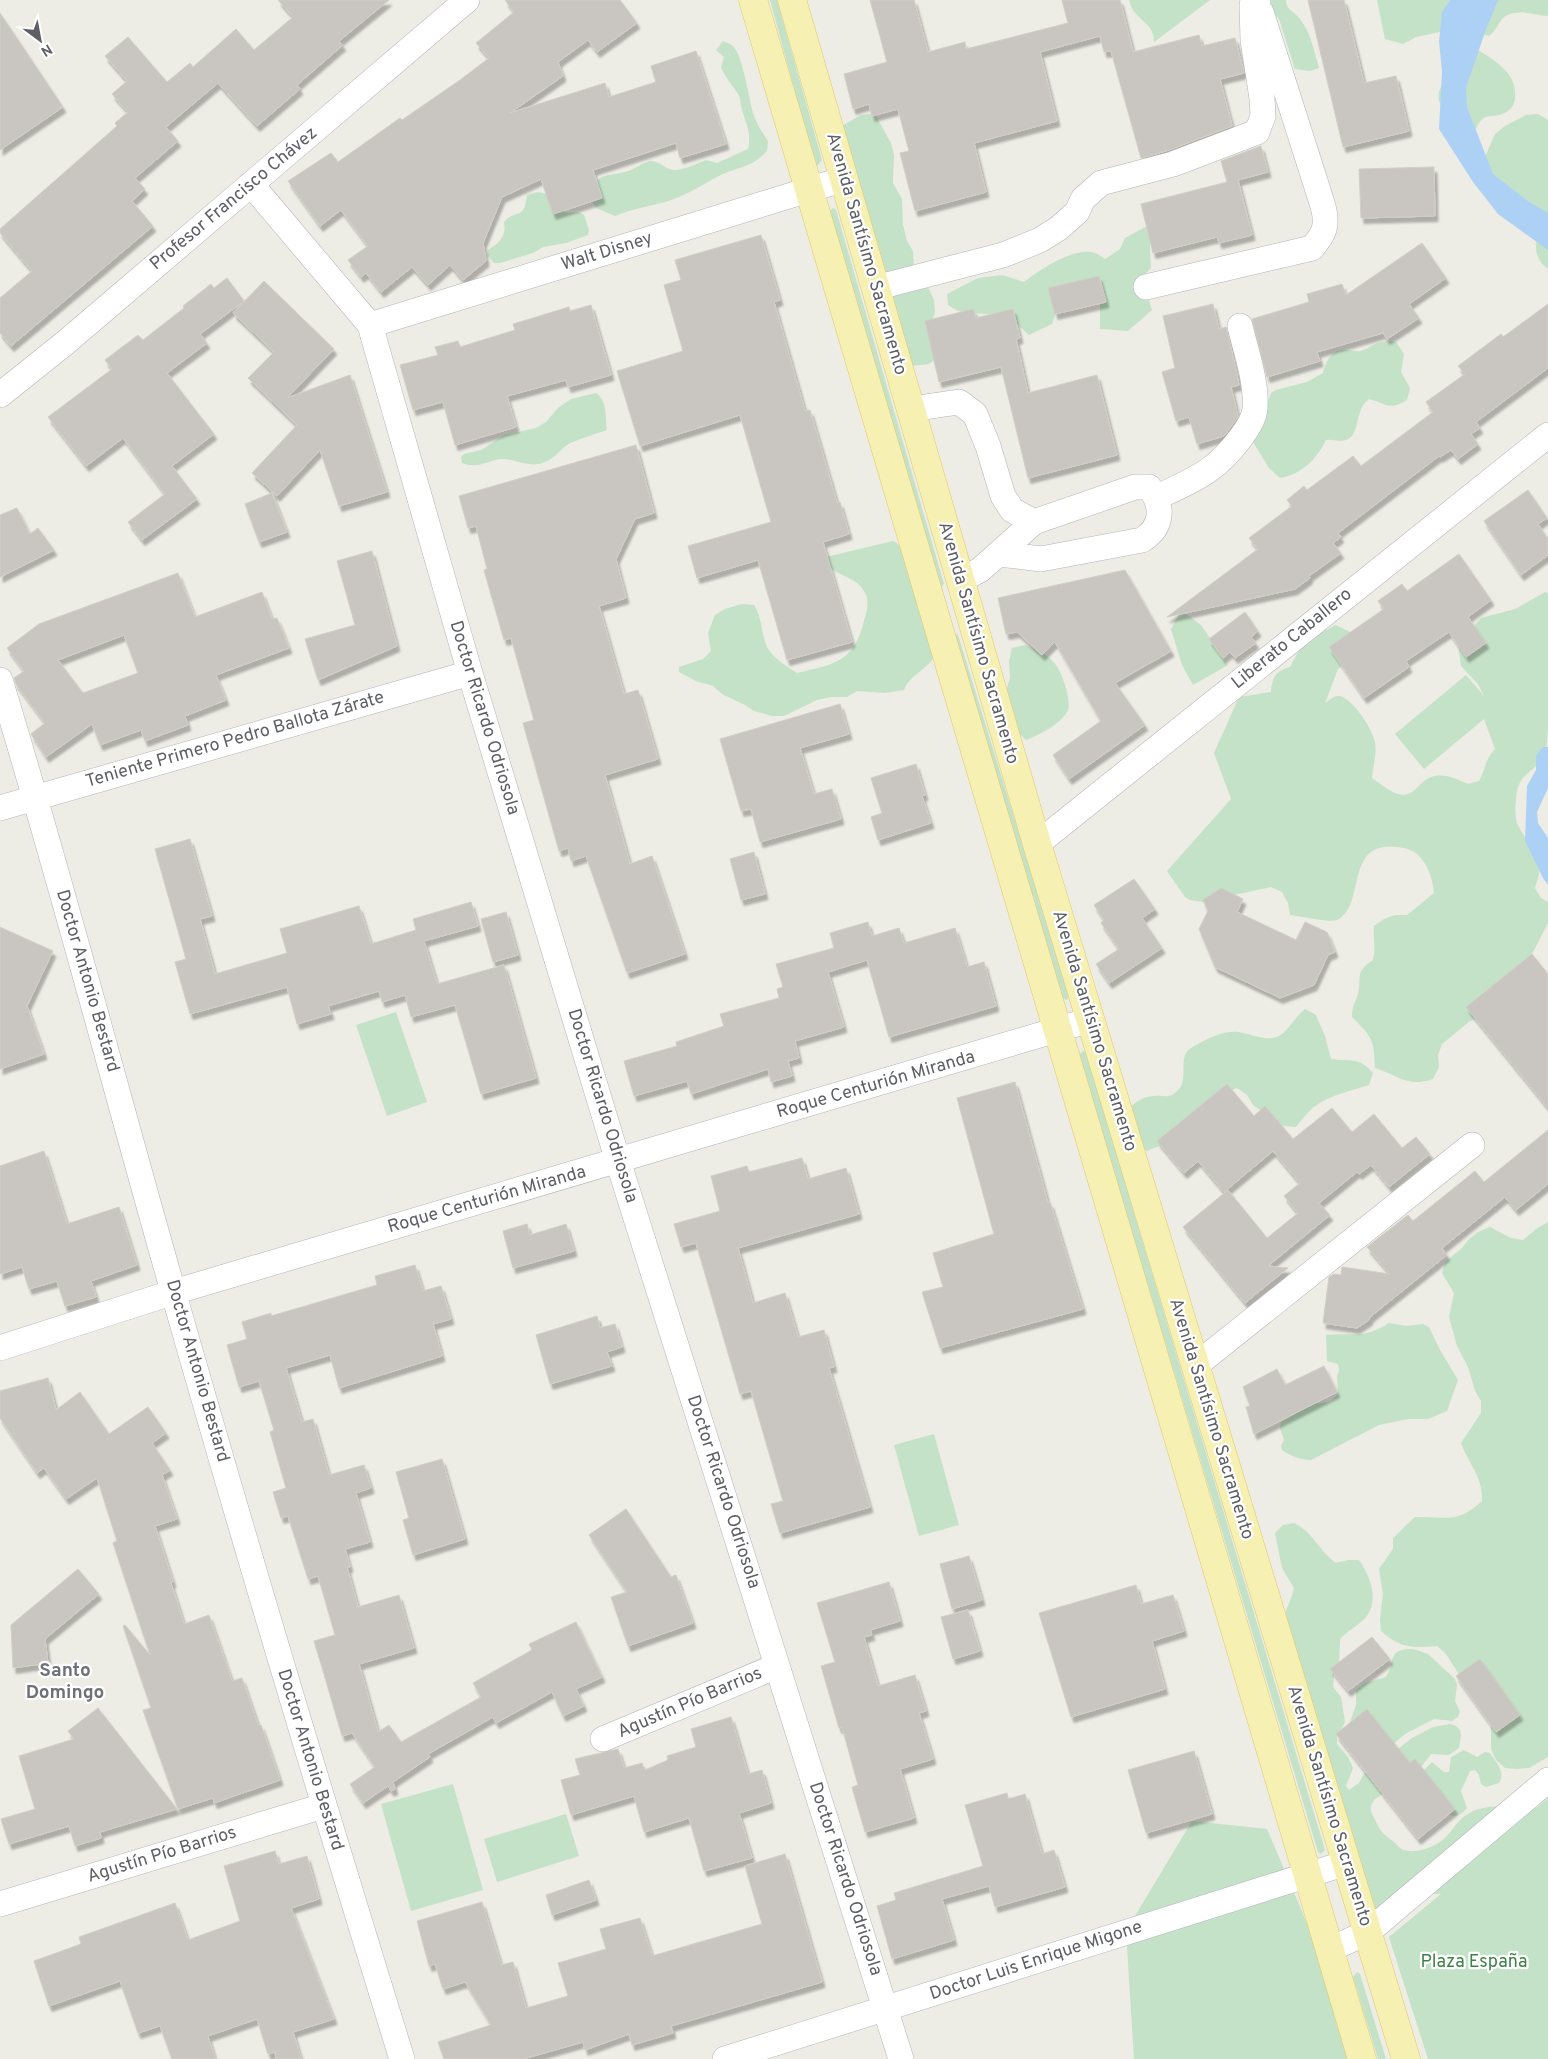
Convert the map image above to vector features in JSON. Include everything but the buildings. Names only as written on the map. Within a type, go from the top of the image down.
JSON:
[{"type":"main road","name":"Avenida Santísimo Sacramento","points":[[753,0],[1362,2059]]},
{"type":"main road","name":"Avenida Santísimo Sacramento","points":[[792,0],[1037,844],[1406,2059]]},
{"type":"main road","points":[[929,595],[961,580]]},
{"type":"street","name":"Profesor Francisco Chávez","points":[[0,395],[72,337],[467,0]]},
{"type":"street","points":[[876,288],[1003,254],[1030,244],[1059,228],[1077,212],[1083,199],[1101,183],[1173,164],[1256,132],[1263,116],[1253,40],[1252,5],[1258,0],[1323,206],[1326,219],[1324,231],[1312,248],[1146,287]]},
{"type":"street","name":"Walt Disney","points":[[370,325],[844,179]]},
{"type":"street","name":"Doctor Ricardo Odriosola","points":[[251,184],[370,325],[470,673],[618,1161],[901,2059]]},
{"type":"street","points":[[1157,498],[1213,469],[1230,453],[1250,424],[1255,410],[1255,394],[1240,326]]},
{"type":"street","points":[[911,409],[959,402],[975,414],[988,446],[1003,496],[1012,510],[1034,522]]},
{"type":"street","name":"Liberato Caballero","points":[[1037,844],[1548,435]]},
{"type":"street","points":[[961,580],[980,570],[1034,522],[1135,486],[1149,487],[1157,498],[1159,516],[1157,524],[1152,534],[1142,540],[1041,559],[999,554]]},
{"type":"street","name":"Teniente Primero Pedro Ballota Zárate","points":[[0,808],[470,673]]},
{"type":"street","name":"Doctor Antonio Bestard","points":[[0,680],[36,797],[174,1292],[324,1806],[402,2059]]},
{"type":"street","name":"Roque Centurión Miranda","points":[[0,1348],[174,1292],[1090,1020]]},
{"type":"street","points":[[1195,1366],[1472,1145]]},
{"type":"street","name":"Agustín Pío Barrios","points":[[603,1739],[778,1666]]},
{"type":"street","points":[[1329,1950],[1368,1932],[1548,1780]]},
{"type":"street","name":"Agustín Pío Barrios","points":[[0,1904],[324,1806]]},
{"type":"street","name":"Doctor Luis Enrique Migone","points":[[725,2059],[1346,1863]]},
{"type":"green space","points":[[770,0],[777,0],[822,160],[818,165],[814,162]]},
{"type":"green space","points":[[1129,0],[1210,0],[1154,42],[1151,29],[1135,13]]},
{"type":"green space","points":[[1269,0],[1286,0],[1289,8],[1304,24],[1310,36],[1319,68],[1310,71],[1295,69],[1279,19],[1271,10]]},
{"type":"green space","points":[[1377,0],[1455,0],[1449,30],[1416,37],[1403,44],[1385,39]]},
{"type":"green space","points":[[1463,0],[1548,0],[1548,16],[1519,12],[1509,14],[1504,17],[1489,36],[1483,34]]},
{"type":"green space","points":[[723,41],[733,46],[737,51],[754,117],[768,141],[767,151],[746,166],[723,174],[671,200],[630,210],[615,216],[596,208],[590,199],[592,189],[600,178],[626,172],[651,161],[673,170],[684,169],[706,160],[717,163],[748,149],[749,132],[740,97],[721,68],[724,57],[716,50]]},
{"type":"green space","points":[[1478,50],[1497,63],[1508,74],[1515,88],[1515,98],[1513,105],[1503,114],[1484,118],[1477,127],[1473,137],[1442,107],[1439,91],[1449,76]]},
{"type":"green space","points":[[875,114],[891,143],[894,155],[893,183],[902,199],[903,225],[907,241],[913,251],[914,271],[919,282],[929,289],[934,300],[935,312],[930,330],[935,360],[929,364],[911,366],[840,127],[861,115]]},
{"type":"green space","points":[[1538,114],[1548,120],[1548,269],[1539,260],[1537,255],[1536,244],[1540,226],[1490,182],[1485,157],[1495,134],[1505,126],[1526,115]]},
{"type":"green space","points":[[538,192],[555,196],[562,210],[566,213],[579,212],[584,215],[589,230],[588,235],[566,243],[543,247],[533,253],[500,263],[494,263],[487,255],[488,250],[501,239],[505,227],[504,222],[508,218],[522,212],[527,195]]},
{"type":"green space","points":[[833,208],[836,210],[944,584],[940,588],[829,212]]},
{"type":"green space","points":[[1149,225],[1151,268],[1142,277],[1152,310],[1128,331],[1100,329],[1100,284],[1064,288],[1052,324],[1029,335],[1009,317],[958,311],[948,305],[947,294],[978,278],[1002,275],[1024,282],[1058,260],[1077,253],[1095,253],[1105,259],[1120,249],[1125,238]]},
{"type":"green space","points":[[1380,342],[1396,342],[1404,354],[1401,372],[1410,388],[1407,400],[1392,406],[1369,399],[1361,409],[1351,437],[1344,441],[1326,440],[1318,454],[1308,465],[1295,473],[1280,478],[1269,468],[1253,442],[1271,393],[1307,382],[1323,373],[1326,363],[1338,351],[1359,351]]},
{"type":"green space","points":[[596,393],[600,396],[604,405],[607,430],[566,445],[546,462],[526,464],[500,459],[478,465],[462,463],[461,457],[464,454],[481,450],[504,435],[536,428],[546,422],[558,408],[571,399]]},
{"type":"green space","points":[[893,541],[898,544],[906,558],[918,598],[918,609],[926,624],[935,656],[928,665],[910,680],[904,690],[885,693],[857,691],[847,697],[831,697],[817,700],[784,716],[772,716],[754,711],[722,694],[713,686],[696,681],[679,672],[679,667],[703,659],[711,651],[708,633],[715,615],[725,609],[742,604],[754,605],[759,615],[767,647],[784,665],[797,673],[822,667],[841,659],[855,645],[860,635],[867,609],[867,598],[857,583],[833,570],[822,558]]},
{"type":"green space","points":[[1545,592],[1548,593],[1547,745],[1542,760],[1521,780],[1517,792],[1515,811],[1519,828],[1538,854],[1540,860],[1540,871],[1535,888],[1541,898],[1548,902],[1548,923],[1532,954],[1523,962],[1495,1014],[1470,1021],[1442,1044],[1438,1055],[1439,1067],[1433,1079],[1416,1082],[1403,1080],[1375,1068],[1371,1039],[1352,1017],[1352,1013],[1358,994],[1361,972],[1373,960],[1374,926],[1384,919],[1395,915],[1407,915],[1434,893],[1432,879],[1428,870],[1416,853],[1404,848],[1381,847],[1370,853],[1358,875],[1352,900],[1347,911],[1339,919],[1335,920],[1290,915],[1288,903],[1282,892],[1271,887],[1209,903],[1190,900],[1185,897],[1167,871],[1231,799],[1214,753],[1239,697],[1271,692],[1272,682],[1276,675],[1281,670],[1290,667],[1304,641],[1336,625],[1356,635],[1362,652],[1338,669],[1325,703],[1336,696],[1343,697],[1354,706],[1365,720],[1375,744],[1372,778],[1400,795],[1412,792],[1428,778],[1434,776],[1451,777],[1468,784],[1479,781],[1487,760],[1495,749],[1484,719],[1424,769],[1395,734],[1466,675],[1484,696],[1478,684],[1461,666],[1458,643],[1481,618],[1515,609]]},
{"type":"green space","points":[[1181,610],[1201,625],[1228,665],[1193,685],[1182,665],[1171,629]]},
{"type":"green space","points":[[953,633],[958,635],[1069,996],[1067,1000],[1061,998]]},
{"type":"green space","points":[[1024,645],[1042,652],[1056,665],[1064,681],[1069,702],[1067,712],[1059,721],[1043,732],[1026,740],[1011,726],[1005,695],[1010,678],[1009,661],[1012,648]]},
{"type":"green space","points":[[1305,1009],[1316,1015],[1325,1036],[1331,1059],[1354,1061],[1363,1064],[1373,1073],[1369,1085],[1340,1094],[1320,1103],[1309,1111],[1296,1127],[1283,1126],[1253,1105],[1247,1095],[1237,1088],[1226,1092],[1171,1141],[1147,1151],[1138,1145],[1126,1112],[1142,1099],[1151,1096],[1168,1096],[1176,1092],[1183,1081],[1184,1057],[1191,1048],[1220,1034],[1232,1032],[1274,1038],[1285,1031]]},
{"type":"green space","points":[[396,1012],[427,1102],[387,1116],[356,1025]]},
{"type":"green space","points":[[1083,1051],[1086,1053],[1325,1850],[1321,1854],[1318,1852],[1079,1055]]},
{"type":"green space","points":[[1548,1222],[1548,1757],[1529,1768],[1517,1769],[1505,1768],[1496,1760],[1491,1749],[1491,1725],[1446,1654],[1437,1646],[1413,1647],[1400,1644],[1381,1631],[1380,1619],[1383,1594],[1379,1569],[1393,1549],[1393,1538],[1415,1517],[1450,1518],[1473,1509],[1482,1501],[1478,1477],[1461,1443],[1481,1413],[1481,1401],[1475,1391],[1468,1367],[1457,1346],[1449,1317],[1454,1293],[1442,1273],[1445,1262],[1478,1232],[1490,1227],[1511,1238],[1523,1240]]},
{"type":"green space","points":[[1389,1323],[1406,1326],[1423,1324],[1429,1327],[1458,1380],[1447,1411],[1428,1419],[1408,1419],[1379,1425],[1311,1460],[1296,1457],[1282,1450],[1281,1446],[1284,1440],[1280,1428],[1281,1422],[1312,1404],[1330,1402],[1338,1394],[1338,1364],[1327,1361],[1326,1335],[1372,1332]]},
{"type":"green space","points":[[934,1434],[959,1525],[919,1536],[894,1445]]},
{"type":"green space","name":"Plaza España","points":[[1294,1523],[1306,1531],[1336,1563],[1359,1560],[1367,1573],[1372,1587],[1371,1609],[1367,1616],[1340,1639],[1339,1665],[1334,1675],[1333,1687],[1341,1697],[1345,1722],[1337,1737],[1337,1744],[1348,1757],[1353,1768],[1346,1786],[1349,1790],[1359,1783],[1365,1772],[1381,1765],[1389,1756],[1412,1738],[1433,1727],[1450,1724],[1460,1730],[1459,1748],[1449,1755],[1431,1754],[1419,1770],[1374,1800],[1371,1812],[1383,1832],[1403,1849],[1409,1851],[1420,1850],[1432,1847],[1442,1841],[1460,1820],[1473,1811],[1504,1805],[1536,1808],[1548,1798],[1548,2059],[1428,2059],[1389,1937],[1441,1894],[1411,1893],[1374,1912],[1282,1623],[1294,1588],[1282,1568],[1275,1533],[1283,1525]]},
{"type":"green space","points":[[1413,1649],[1428,1654],[1455,1679],[1457,1685],[1455,1701],[1460,1712],[1458,1717],[1452,1721],[1434,1719],[1405,1734],[1390,1747],[1351,1725],[1350,1722],[1356,1705],[1356,1690],[1365,1683],[1386,1677],[1395,1654],[1400,1650]]},
{"type":"green space","points":[[1464,1750],[1477,1757],[1485,1752],[1490,1753],[1501,1771],[1501,1779],[1499,1783],[1486,1787],[1481,1784],[1479,1775],[1475,1770],[1470,1771],[1461,1791],[1467,1808],[1455,1816],[1450,1815],[1421,1773],[1432,1762],[1444,1772],[1449,1772],[1451,1757]]},
{"type":"green space","points":[[453,1784],[483,1890],[411,1911],[381,1804]]},
{"type":"green space","points":[[566,1814],[579,1856],[497,1882],[484,1839]]},
{"type":"green space","points":[[1192,1821],[1267,1829],[1317,1947],[1355,2059],[1134,2059],[1126,1931]]},
{"type":"green space","points":[[1357,1972],[1360,1974],[1386,2059],[1378,2059],[1353,1977]]},
{"type":"water","points":[[1450,0],[1498,0],[1466,88],[1467,107],[1493,174],[1529,202],[1548,213],[1548,250],[1498,214],[1473,182],[1439,129],[1442,72],[1439,41],[1442,12]]},
{"type":"water","points":[[1543,747],[1548,747],[1548,788],[1537,812],[1538,823],[1548,838],[1548,885],[1525,841],[1527,786],[1536,770],[1536,757]]},
{"type":"district","name":"Santo Domingo","points":[[65,1682]]}]
